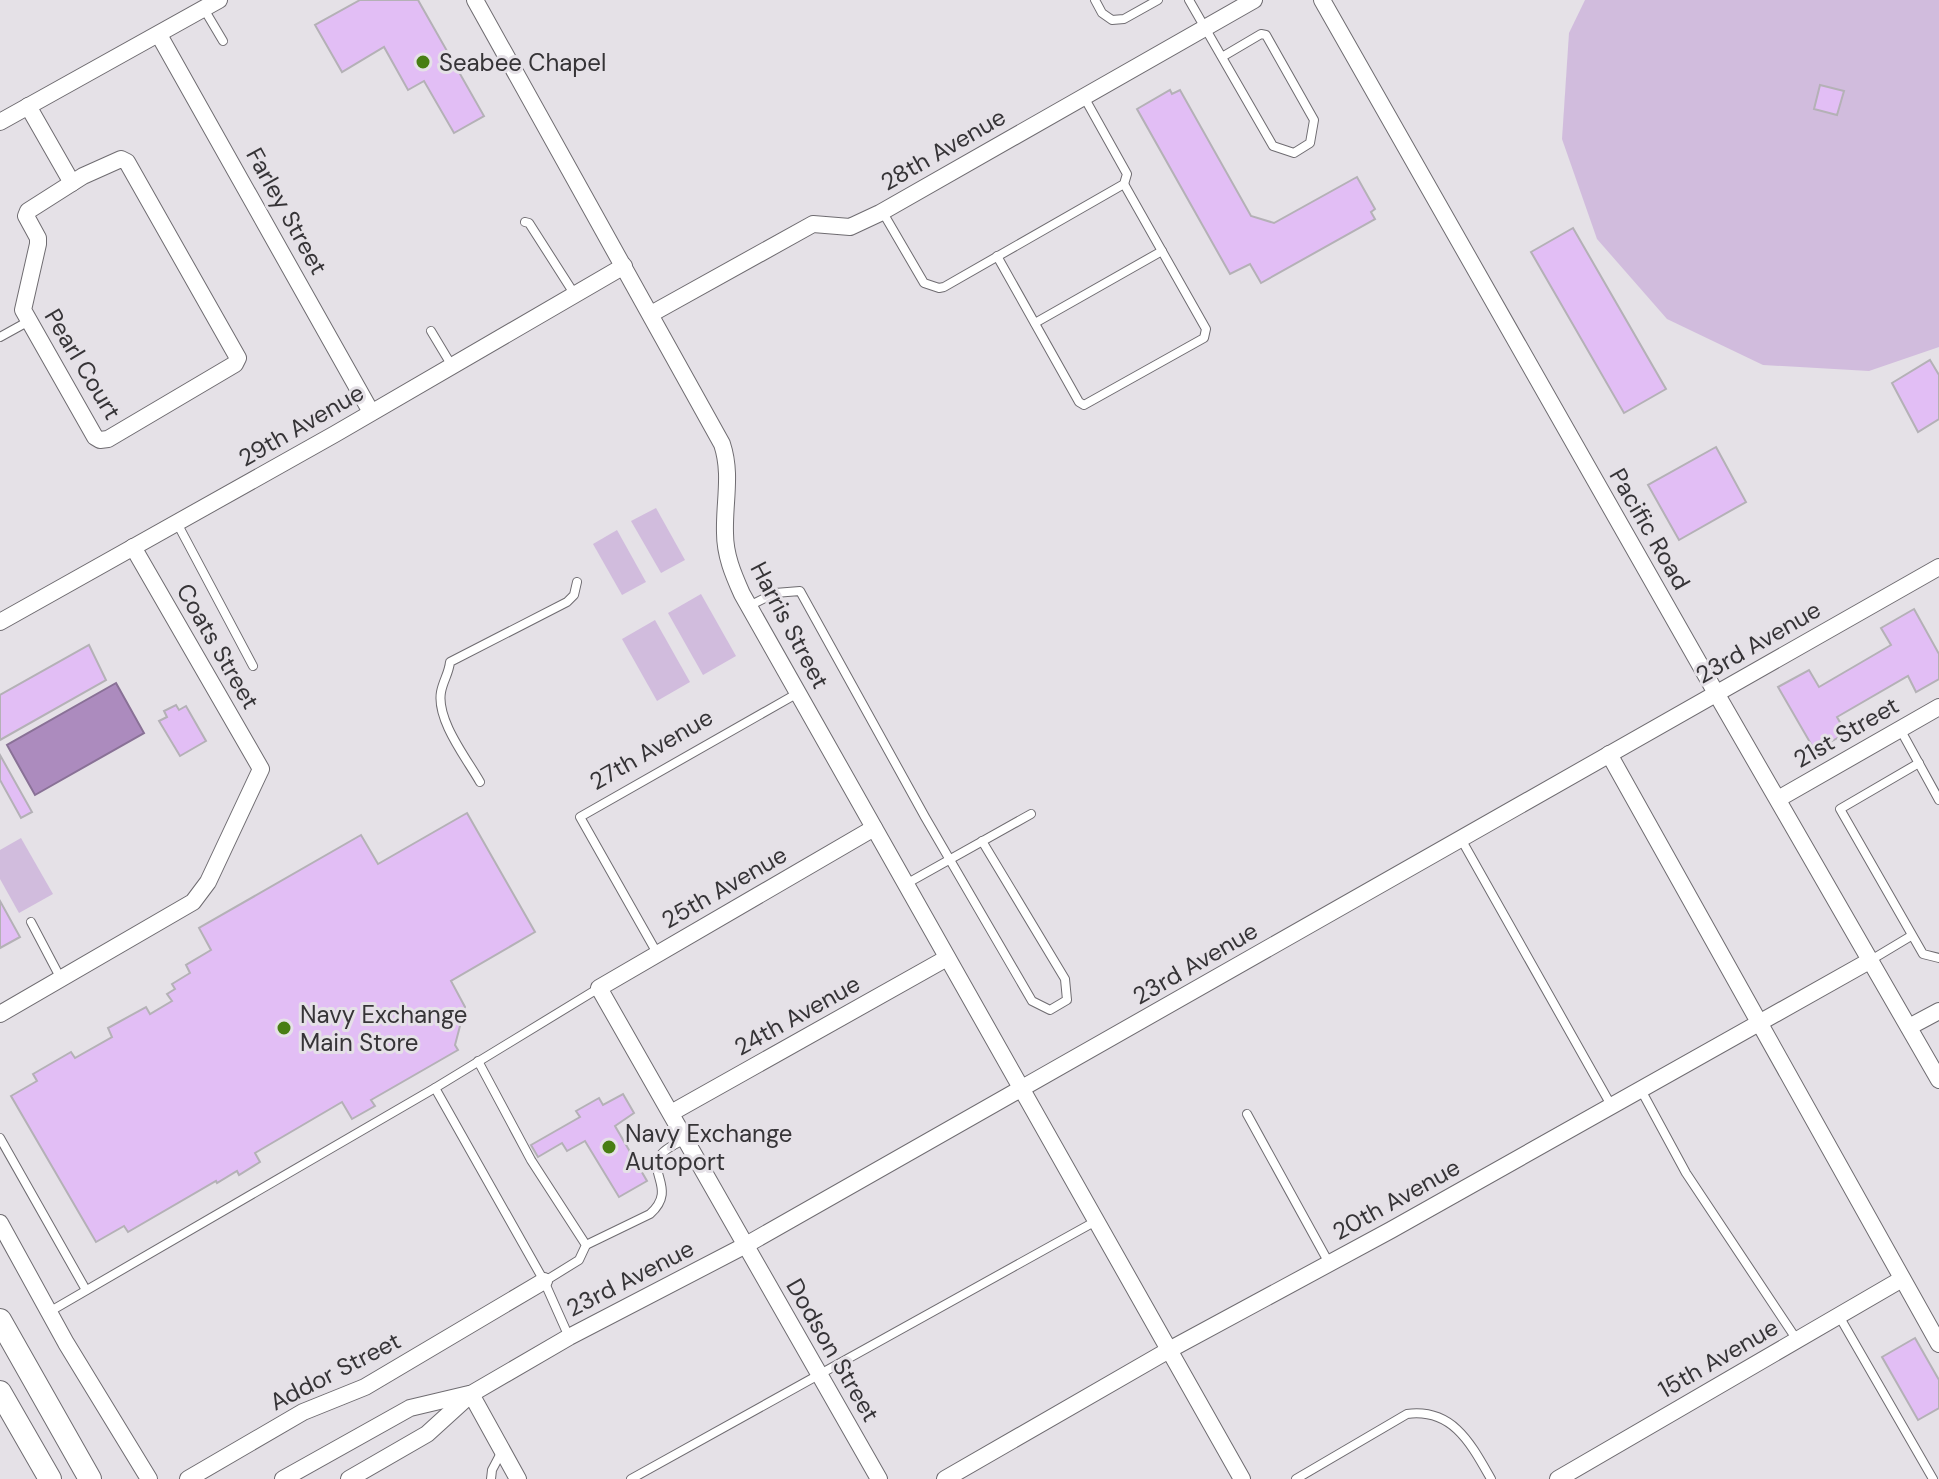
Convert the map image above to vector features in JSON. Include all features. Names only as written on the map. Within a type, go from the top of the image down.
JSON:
[{"type":"main road","points":[[0,1320],[90,1479]]},
{"type":"main road","points":[[0,1392],[50,1479]]},
{"type":"street","points":[[0,122],[219,0]]},
{"type":"street","name":"Harris Street","points":[[475,0],[722,444],[727,458],[725,542],[732,571],[748,606],[1242,1479]]},
{"type":"street","name":"28th Avenue","points":[[651,314],[813,224],[850,227],[882,211],[1254,0]]},
{"type":"street","name":"Pacific Road","points":[[1322,0],[1939,1080]]},
{"type":"street","name":"Farley Street","points":[[159,35],[371,412]]},
{"type":"street","points":[[28,106],[72,183]]},
{"type":"street","name":"Pearl Court","points":[[116,160],[127,162],[238,358],[235,364],[210,379],[108,439],[100,440],[95,437],[29,321],[23,310],[38,238],[26,216],[28,211],[116,160]]},
{"type":"street","name":"29th Avenue","points":[[0,622],[624,266]]},
{"type":"street","name":"Coats Street","points":[[61,979],[193,902],[208,882],[261,769],[133,547]]},
{"type":"street","name":"23rd Avenue","points":[[349,1479],[427,1434],[471,1394],[569,1337],[746,1245],[1716,693],[1937,572]]},
{"type":"street","name":"21st Street","points":[[1778,799],[1939,707]]},
{"type":"street","points":[[1609,754],[1939,1344]]},
{"type":"street","name":"25th Avenue","points":[[599,988],[874,828]]},
{"type":"street","name":"24th Avenue","points":[[671,1113],[947,958]]},
{"type":"street","name":"20th Avenue","points":[[945,1479],[1169,1350],[1329,1264],[1871,960]]},
{"type":"street","points":[[0,1014],[61,979]]},
{"type":"street","name":"Dodson Street","points":[[599,988],[879,1479]]},
{"type":"street","points":[[1909,1027],[1939,1011]]},
{"type":"street","points":[[0,1223],[48,1312],[149,1479]]},
{"type":"street","name":"15th Avenue","points":[[1558,1479],[1902,1279]]},
{"type":"street","name":"Addor Street","points":[[188,1479],[303,1412],[365,1387],[544,1281]]},
{"type":"street","points":[[471,1394],[518,1479]]},
{"type":"street","name":"23rd Avenue","points":[[283,1479],[410,1408],[471,1394]]},
{"type":"lane","points":[[1095,0],[1102,13],[1112,20],[1124,19],[1158,0]]},
{"type":"lane","points":[[1189,0],[1273,146],[1294,153],[1310,143],[1314,120],[1266,35],[1261,34],[1222,57]]},
{"type":"lane","points":[[204,9],[223,41]]},
{"type":"lane","points":[[882,211],[924,283],[944,287],[1124,184],[1127,174],[1084,97]]},
{"type":"lane","points":[[997,256],[1079,402],[1089,404],[1204,338],[1206,329],[1124,184]]},
{"type":"lane","points":[[525,222],[575,295]]},
{"type":"lane","points":[[1035,323],[1162,251]]},
{"type":"lane","points":[[0,337],[29,321]]},
{"type":"lane","points":[[431,331],[452,366]]},
{"type":"lane","points":[[177,522],[253,666]]},
{"type":"lane","points":[[480,782],[444,720],[441,692],[450,662],[567,602],[574,595],[577,582]]},
{"type":"lane","points":[[748,606],[775,593],[800,591],[1032,1001],[1050,1010],[1067,1000],[1065,979],[982,841]]},
{"type":"lane","name":"27th Avenue","points":[[657,953],[580,817],[799,693]]},
{"type":"lane","points":[[1900,729],[1939,800]]},
{"type":"lane","points":[[1919,763],[1840,809],[1911,936],[1923,954],[1939,958]]},
{"type":"lane","points":[[905,884],[1031,814]]},
{"type":"lane","points":[[1461,839],[1611,1105]]},
{"type":"lane","points":[[31,922],[61,979]]},
{"type":"lane","points":[[1871,960],[1911,936]]},
{"type":"lane","points":[[48,1312],[435,1088],[599,988]]},
{"type":"lane","points":[[478,1061],[531,1160],[586,1245]]},
{"type":"lane","points":[[435,1088],[544,1281],[569,1337]]},
{"type":"lane","points":[[1641,1089],[1686,1173],[1797,1340]]},
{"type":"lane","points":[[1247,1114],[1329,1264]]},
{"type":"lane","points":[[0,1138],[86,1290]]},
{"type":"lane","points":[[544,1281],[579,1260],[586,1245],[640,1220],[656,1209],[662,1186],[657,1162],[660,1154],[687,1138]]},
{"type":"lane","points":[[631,1479],[1096,1221]]},
{"type":"lane","points":[[1839,1316],[1933,1479]]},
{"type":"lane","points":[[1296,1479],[1407,1414],[1425,1412],[1458,1428],[1491,1479]]},
{"type":"lane","points":[[491,1479],[502,1450]]},
{"type":"shaded area","points":[[1585,0],[1939,0],[1939,347],[1869,371],[1763,365],[1667,319],[1597,239],[1562,139],[1569,33]]},
{"type":"shaded area","points":[[656,508],[685,560],[661,573],[631,521]]},
{"type":"shaded area","points":[[617,530],[646,582],[622,595],[593,544]]},
{"type":"shaded area","points":[[701,594],[736,656],[703,675],[668,613]]},
{"type":"shaded area","points":[[655,620],[690,682],[657,701],[622,639]]},
{"type":"shaded area","points":[[116,683],[144,733],[35,795],[7,745]]},
{"type":"shaded area","points":[[21,838],[53,894],[19,913],[0,879],[0,850]]},
{"type":"building","name":"Seabee Chapel","points":[[360,0],[418,0],[484,116],[454,133],[424,81],[408,90],[384,47],[342,72],[315,25]]},
{"type":"building","points":[[1820,85],[1844,91],[1837,115],[1814,109]]},
{"type":"building","points":[[1170,90],[1172,94],[1180,90],[1251,216],[1274,223],[1357,177],[1375,209],[1371,212],[1375,219],[1261,283],[1250,264],[1230,274],[1137,109]]},
{"type":"building","points":[[1573,228],[1666,389],[1624,413],[1531,252]]},
{"type":"building","points":[[1930,360],[1939,375],[1939,419],[1918,432],[1892,383]]},
{"type":"building","points":[[1716,447],[1746,502],[1679,540],[1648,485]]},
{"type":"building","points":[[1914,609],[1939,654],[1939,679],[1916,692],[1908,676],[1837,717],[1846,733],[1815,751],[1778,687],[1809,670],[1819,687],[1891,645],[1881,628]]},
{"type":"building","points":[[89,645],[106,680],[0,740],[0,695]]},
{"type":"building","points":[[176,705],[179,710],[186,706],[206,741],[180,756],[159,721],[167,717],[164,711]]},
{"type":"building","points":[[0,755],[32,812],[21,818],[0,780]]},
{"type":"building","name":"Navy Exchange Main Store","points":[[467,813],[535,932],[451,981],[465,1007],[455,1045],[458,1050],[371,1100],[375,1106],[352,1119],[342,1102],[255,1153],[260,1162],[239,1175],[237,1171],[216,1181],[128,1232],[124,1226],[96,1242],[11,1096],[37,1081],[33,1074],[71,1052],[75,1058],[112,1037],[108,1028],[146,1007],[150,1014],[172,1001],[167,994],[175,989],[172,984],[190,973],[186,965],[211,950],[199,928],[361,835],[378,864]]},
{"type":"building","points":[[0,901],[20,937],[0,948]]},
{"type":"building","name":"Navy Exchange Autoport","points":[[623,1094],[634,1113],[615,1126],[647,1181],[619,1197],[585,1141],[567,1151],[562,1143],[538,1157],[531,1145],[580,1117],[576,1111],[599,1098],[603,1105]]},
{"type":"building","points":[[1915,1338],[1939,1380],[1939,1408],[1918,1420],[1882,1357]]},
{"type":"place","name":"Seabee Chapel","points":[[423,62]]},
{"type":"place","name":"Navy Exchange Main Store","points":[[284,1028]]},
{"type":"place","name":"Navy Exchange Autoport","points":[[609,1147]]}]
